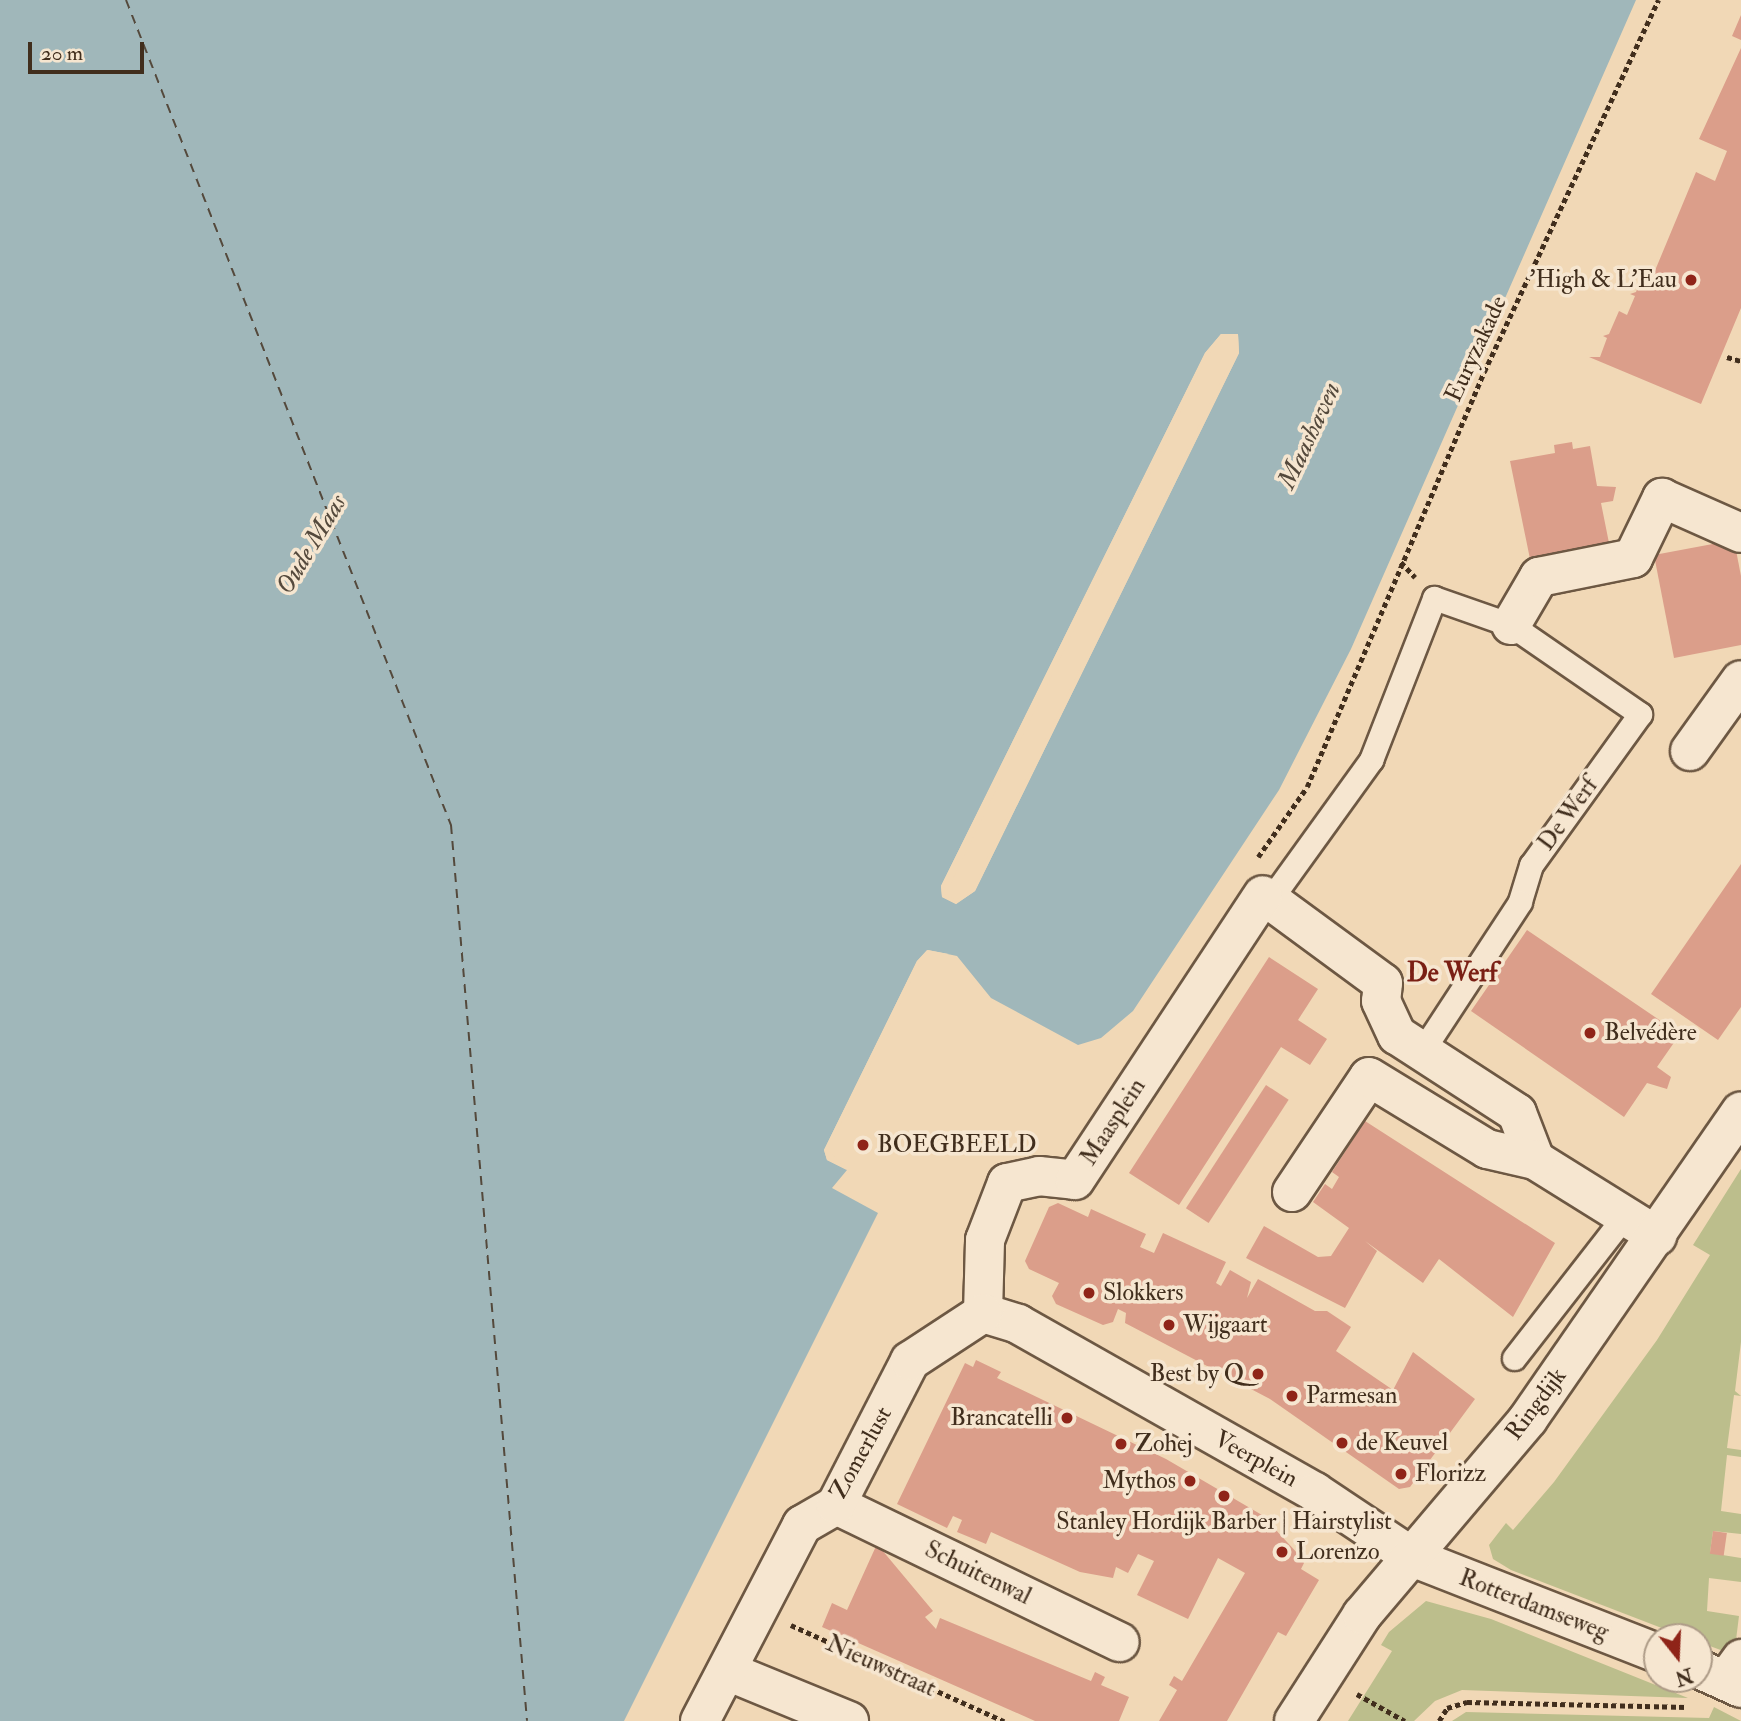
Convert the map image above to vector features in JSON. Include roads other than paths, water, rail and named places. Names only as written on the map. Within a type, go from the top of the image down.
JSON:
[{"type":"street","points":[[1511,625],[1539,577],[1633,558],[1662,498],[1741,533]]},
{"type":"street","points":[[1690,751],[1741,680]]},
{"type":"street","points":[[1266,898],[1383,983],[1387,1022],[1422,1051],[1517,1114],[1535,1160]]},
{"type":"street","name":"Maasplein","points":[[983,1313],[985,1240],[1007,1183],[1039,1176],[1075,1180],[1266,898]]},
{"type":"street","points":[[1292,1192],[1370,1077],[1487,1149],[1535,1160],[1626,1214],[1657,1236]]},
{"type":"street","name":"Ringdijk","points":[[1294,1721],[1341,1644],[1528,1419],[1741,1111]]},
{"type":"street","name":"Zomerlust","points":[[700,1721],[802,1525],[836,1504],[910,1361],[983,1313]]},
{"type":"street","name":"Veerplein","points":[[983,1313],[1018,1324],[1291,1478],[1412,1557]]},
{"type":"street","name":"Schuitenwal","points":[[836,1504],[1120,1642]]},
{"type":"street","name":"Rotterdamseweg","points":[[1412,1557],[1643,1648]]},
{"type":"street","points":[[727,1671],[849,1721]]},
{"type":"lane","name":"De Werf","points":[[1266,898],[1371,760],[1434,598],[1511,625],[1640,714],[1531,865],[1520,902],[1422,1051]]},
{"type":"lane","name":"Ringdijk","points":[[1514,1358],[1626,1214]]},
{"type":"water","points":[[0,0],[1636,0],[1351,649],[1279,790],[1133,1011],[1101,1038],[1078,1045],[991,998],[957,956],[928,950],[917,961],[824,1150],[827,1160],[847,1170],[832,1188],[878,1213],[624,1721],[0,1721]],"holes":[[[1221,334],[1238,334],[1239,353],[975,891],[956,904],[942,897],[941,886],[1205,353]]]},
{"type":"place","name":"'High & L'Eau","points":[[1691,280]]},
{"type":"place","name":"Belvédère","points":[[1590,1033]]},
{"type":"place","name":"BOEGBEELD","points":[[863,1145]]},
{"type":"place","name":"Slokkers","points":[[1089,1293]]},
{"type":"place","name":"Wijgaart","points":[[1169,1325]]},
{"type":"place","name":"Best by Q","points":[[1258,1374]]},
{"type":"place","name":"Parmesan","points":[[1292,1396]]},
{"type":"place","name":"Brancatelli","points":[[1067,1418]]},
{"type":"place","name":"de Keuvel","points":[[1342,1443]]},
{"type":"place","name":"Zohej","points":[[1121,1444]]},
{"type":"place","name":"Florizz","points":[[1401,1474]]},
{"type":"place","name":"Mythos","points":[[1190,1481]]},
{"type":"place","name":"Stanley Hordijk Barber | Hairstylist","points":[[1224,1496]]},
{"type":"place","name":"Lorenzo","points":[[1282,1552]]},
{"type":"district","name":"De Werf","points":[[1452,974]]},
{"type":"water label","name":"Maashaven","points":[[1310,436]]},
{"type":"water label","name":"Oude Maas","points":[[312,545]]}]
